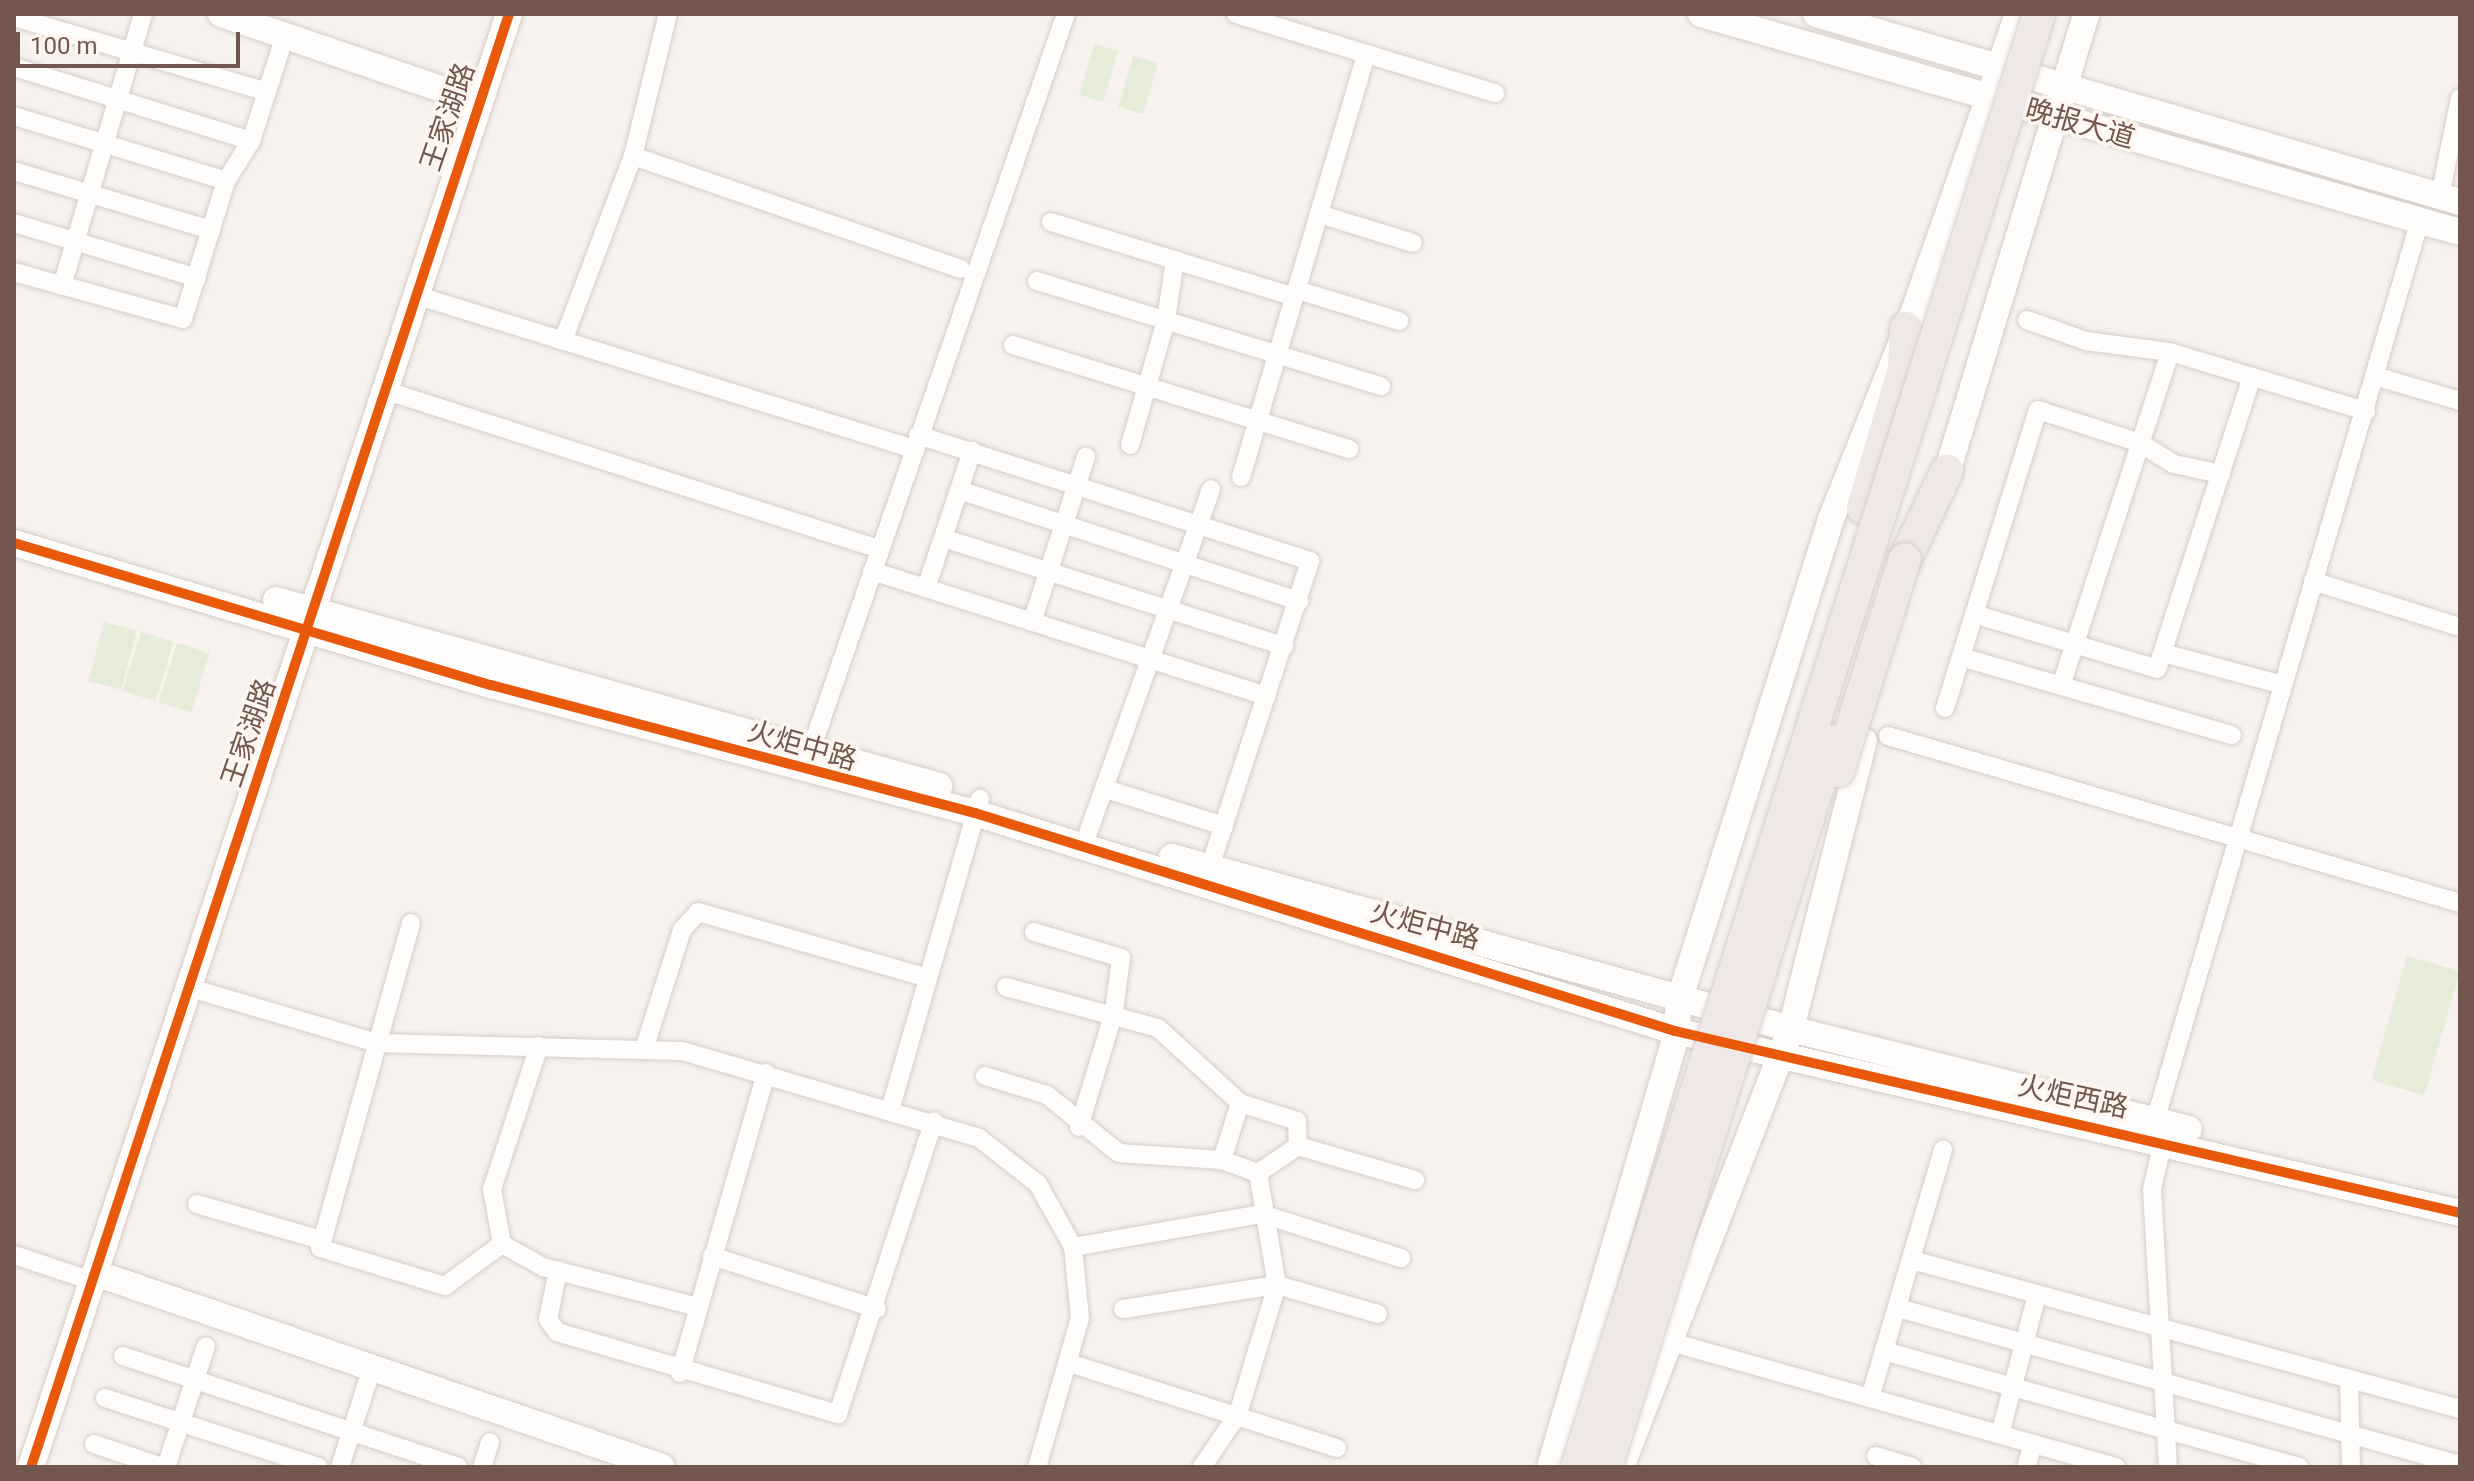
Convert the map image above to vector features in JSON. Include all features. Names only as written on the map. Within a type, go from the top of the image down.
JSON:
[{"type":"highway","points":[[1606,1467],[1724,1044],[2039,14]]},
{"type":"highway","points":[[1577,1467],[1724,1044],[2059,14]]},
{"type":"highway","points":[[1724,1044],[1713,978],[1863,508],[1904,369],[1906,328]]},
{"type":"highway","points":[[1724,1044],[1773,974],[1905,559],[1947,471]]},
{"type":"street","points":[[62,286],[143,14]]},
{"type":"street","points":[[221,14],[477,101]]},
{"type":"street","name":"王家湖路","points":[[31,1467],[314,620],[384,390],[477,101],[509,14]]},
{"type":"street","points":[[563,341],[633,156],[668,14]]},
{"type":"street","points":[[812,747],[1066,14]]},
{"type":"street","points":[[1236,14],[1495,93]]},
{"type":"street","name":"晚报大道","points":[[1701,14],[2460,232]]},
{"type":"street","name":"晚报大道","points":[[1816,14],[2450,199]]},
{"type":"street","points":[[1550,1467],[1675,1031],[1681,995],[1831,519],[1991,99],[2018,14]]},
{"type":"street","points":[[1621,1467],[1791,1029],[1854,772],[2086,14]]},
{"type":"street","points":[[14,17],[267,92]]},
{"type":"street","points":[[14,272],[179,320],[197,278],[226,181],[251,141],[285,36]]},
{"type":"street","points":[[1241,477],[1366,54]]},
{"type":"street","points":[[14,67],[251,141]]},
{"type":"street","points":[[2450,199],[2460,98]]},
{"type":"street","points":[[14,116],[226,181]]},
{"type":"street","points":[[633,156],[961,269]]},
{"type":"street","points":[[14,171],[211,230]]},
{"type":"street","points":[[1319,214],[1413,243]]},
{"type":"street","points":[[2168,1467],[2164,1331],[2152,1189],[2159,1131],[2237,837],[2378,377],[2420,220]]},
{"type":"street","points":[[1051,222],[1175,260],[1399,321]]},
{"type":"street","points":[[14,223],[197,278]]},
{"type":"street","points":[[1130,445],[1166,320],[1175,260]]},
{"type":"street","points":[[1037,281],[1381,386]]},
{"type":"street","points":[[425,298],[563,341],[916,442],[972,451],[1310,561],[1210,867]]},
{"type":"street","points":[[2027,320],[2086,341],[2170,352],[2366,411]]},
{"type":"street","points":[[1013,345],[1349,449]]},
{"type":"street","points":[[2061,686],[2170,352]]},
{"type":"street","points":[[1974,614],[2157,669],[2252,377]]},
{"type":"street","points":[[2378,377],[2460,401]]},
{"type":"street","points":[[384,390],[879,549]]},
{"type":"street","points":[[1945,708],[2038,410],[2140,443],[2174,464],[2221,474]]},
{"type":"street","points":[[926,588],[972,451]]},
{"type":"street","points":[[1032,622],[1086,457]]},
{"type":"street","points":[[1088,833],[1211,489]]},
{"type":"street","points":[[959,490],[1299,601]]},
{"type":"street","name":"火炬中路","points":[[14,529],[314,620],[812,747],[978,806],[1088,833],[1681,995]]},
{"type":"street","points":[[943,538],[1284,646]]},
{"type":"street","points":[[14,543],[314,620],[491,685],[978,806],[891,1107]]},
{"type":"street","points":[[872,571],[1267,696]]},
{"type":"street","points":[[2313,581],[2460,627]]},
{"type":"street","points":[[2163,653],[2283,685]]},
{"type":"street","points":[[1961,657],[2232,735]]},
{"type":"street","points":[[1888,736],[2460,903]]},
{"type":"street","points":[[1106,789],[1224,826]]},
{"type":"street","name":"火炬西路","points":[[978,806],[1675,1031],[2460,1197]]},
{"type":"street","points":[[645,1046],[682,930],[698,912],[928,978]]},
{"type":"street","points":[[411,923],[321,1240],[324,1254],[445,1286],[502,1244]]},
{"type":"street","points":[[1034,932],[1121,958],[1114,1012],[1079,1127]]},
{"type":"street","points":[[985,1076],[1047,1095],[1079,1127],[1119,1153],[1222,1160],[1258,1173],[1281,1164],[1298,1146],[1297,1121],[1240,1103],[1158,1028],[1114,1012],[1006,987]]},
{"type":"street","points":[[190,988],[377,1043],[645,1046],[766,1073],[891,1107],[979,1138],[1038,1184],[1073,1247],[1080,1318],[1037,1467]]},
{"type":"street","name":"火炬西路","points":[[1681,995],[1791,1029],[2460,1213]]},
{"type":"street","points":[[502,1244],[492,1189],[539,1046]]},
{"type":"street","points":[[680,1373],[766,1073]]},
{"type":"street","points":[[1222,1160],[1240,1103]]},
{"type":"street","points":[[558,1270],[548,1319],[557,1332],[680,1373],[838,1414],[860,1338],[877,1309],[934,1121]]},
{"type":"street","points":[[1298,1146],[1415,1180]]},
{"type":"street","points":[[1870,1398],[1943,1150]]},
{"type":"street","points":[[1202,1467],[1238,1414],[1277,1285],[1274,1242],[1262,1214],[1258,1173]]},
{"type":"street","points":[[197,1204],[321,1240]]},
{"type":"street","points":[[1073,1247],[1262,1214],[1401,1258]]},
{"type":"street","points":[[502,1244],[558,1270],[698,1307]]},
{"type":"street","points":[[14,1255],[96,1278],[372,1368],[662,1467]]},
{"type":"street","points":[[712,1256],[877,1309]]},
{"type":"street","points":[[1912,1260],[2460,1409]]},
{"type":"street","points":[[1123,1309],[1277,1285],[1378,1314]]},
{"type":"street","points":[[2000,1434],[2037,1295]]},
{"type":"street","points":[[1898,1308],[2165,1380],[2460,1465]]},
{"type":"street","points":[[94,1444],[164,1467],[206,1346]]},
{"type":"street","points":[[1685,1346],[2116,1467]]},
{"type":"street","points":[[1884,1351],[2299,1467]]},
{"type":"street","points":[[123,1356],[458,1467]]},
{"type":"street","points":[[1069,1363],[1238,1414],[1337,1448]]},
{"type":"street","points":[[340,1467],[372,1368]]},
{"type":"street","points":[[2349,1379],[2351,1467]]},
{"type":"street","points":[[105,1398],[318,1467]]},
{"type":"street","points":[[482,1467],[490,1442]]},
{"type":"street","points":[[2026,1467],[2033,1444]]},
{"type":"street","points":[[1876,1456],[1912,1467]]},
{"type":"green space","points":[[1094,44],[1118,51],[1103,102],[1079,95]]},
{"type":"green space","points":[[1133,56],[1158,63],[1143,114],[1118,107]]},
{"type":"green space","points":[[104,622],[137,631],[121,690],[88,681]]},
{"type":"green space","points":[[141,632],[174,642],[155,701],[123,691]]},
{"type":"green space","points":[[177,643],[210,653],[191,712],[159,702]]},
{"type":"green space","points":[[2407,956],[2460,971],[2424,1095],[2371,1080]]},
{"type":"cycle path","points":[[31,1467],[509,14]]},
{"type":"cycle path","points":[[14,543],[491,685],[975,813],[1675,1031],[2460,1213]]}]
